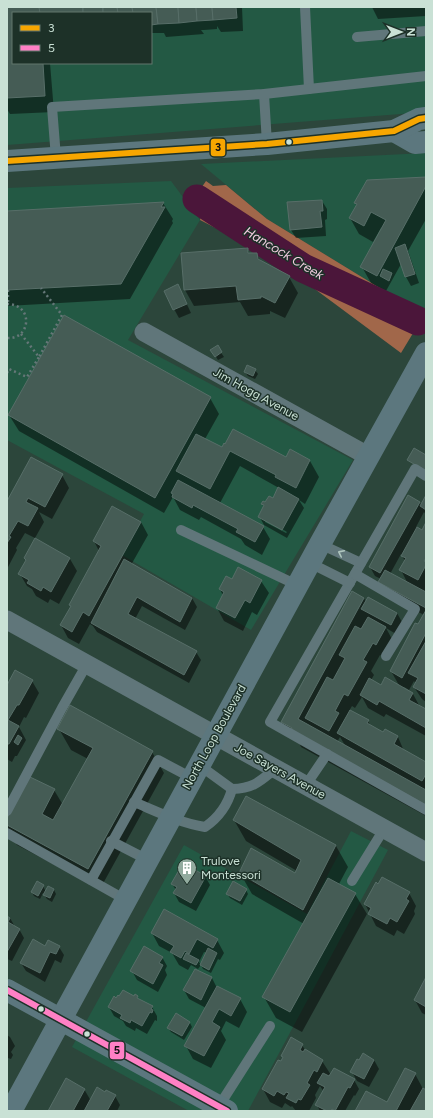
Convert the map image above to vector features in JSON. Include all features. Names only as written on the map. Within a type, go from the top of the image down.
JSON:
[{"type":"street","points":[[7,161],[266,144],[394,131],[419,119],[426,118]]},
{"type":"street","points":[[394,131],[416,143],[426,142]]},
{"type":"street","name":"Jim Hogg Avenue","points":[[144,332],[368,456]]},
{"type":"street","name":"North Loop Boulevard","points":[[11,1111],[426,352]]},
{"type":"street","name":"Joe Sayers Avenue","points":[[7,620],[426,852]]},
{"type":"street","points":[[7,990],[223,1109]]},
{"type":"lane","points":[[305,7],[309,89]]},
{"type":"lane","points":[[357,37],[426,31]]},
{"type":"lane","points":[[56,158],[52,107],[264,94],[426,76]]},
{"type":"lane","points":[[264,94],[266,144]]},
{"type":"lane","points":[[426,476],[415,469],[270,722],[426,810]]},
{"type":"lane","points":[[181,530],[298,585]]},
{"type":"lane","points":[[320,544],[361,563]]},
{"type":"lane","points":[[310,563],[353,578],[415,610],[386,656]]},
{"type":"lane","points":[[7,811],[87,664]]},
{"type":"lane","points":[[306,786],[327,754]]},
{"type":"lane","points":[[90,880],[158,760],[196,771],[232,788],[244,788],[255,784],[276,768]]},
{"type":"lane","points":[[134,802],[189,825],[205,827],[214,821],[230,797],[232,788]]},
{"type":"lane","points":[[352,881],[384,829]]},
{"type":"lane","points":[[7,833],[126,900]]},
{"type":"lane","points":[[111,842],[148,860]]},
{"type":"lane","points":[[223,1109],[270,1026]]},
{"type":"path","points":[[7,373],[9,369],[27,377],[62,315],[41,288]]},
{"type":"path","points":[[7,338],[16,337],[20,334],[25,329],[26,323],[24,311],[14,304],[8,303],[8,290]]},
{"type":"path","points":[[20,334],[39,357]]},
{"type":"shaded area","points":[[7,7],[426,7],[426,112],[7,145]]},
{"type":"shaded area","points":[[426,153],[426,311],[424,315],[267,219],[201,164]]},
{"type":"shaded area","points":[[171,181],[200,220],[128,340],[353,460],[251,630],[122,555],[144,514],[7,440],[7,188]]},
{"type":"shaded area","points":[[206,181],[213,186],[226,185],[267,219],[424,315],[401,353],[296,275],[249,245],[200,220],[202,212],[191,203]]},
{"type":"shaded area","points":[[351,831],[388,850],[248,1111],[189,1111],[72,1047],[184,845],[307,914]]},
{"type":"building","points":[[7,7],[39,7],[40,12],[12,12],[12,64],[43,64],[45,96],[7,98]]},
{"type":"building","points":[[39,7],[83,7],[83,12],[40,12]]},
{"type":"building","points":[[83,7],[103,7],[103,12],[83,12]]},
{"type":"building","points":[[103,7],[117,7],[118,12],[103,12]]},
{"type":"building","points":[[117,7],[132,7],[133,12],[118,12]]},
{"type":"building","points":[[132,7],[156,7],[158,24],[152,25],[152,12],[133,12]]},
{"type":"building","points":[[156,7],[178,7],[179,23],[158,24]]},
{"type":"building","points":[[178,7],[196,7],[197,21],[179,23]]},
{"type":"building","points":[[196,7],[212,7],[213,20],[197,21]]},
{"type":"building","points":[[212,7],[236,7],[237,18],[213,20]]},
{"type":"building","points":[[426,177],[426,186],[377,276],[360,267],[386,220],[371,212],[364,226],[349,218],[357,204],[354,203],[367,180]]},
{"type":"building","points":[[322,200],[323,211],[320,211],[322,227],[290,230],[287,202]]},
{"type":"building","points":[[164,202],[161,207],[165,207],[121,284],[7,290],[7,211]]},
{"type":"building","points":[[405,244],[415,274],[405,277],[395,248]]},
{"type":"building","points":[[248,248],[248,253],[257,253],[258,259],[290,276],[275,303],[261,296],[261,298],[238,300],[236,286],[184,290],[181,253]]},
{"type":"building","points":[[383,269],[392,273],[389,281],[380,276]]},
{"type":"building","points":[[178,284],[187,304],[173,310],[164,291]]},
{"type":"building","points":[[64,315],[211,397],[155,498],[8,415]]},
{"type":"building","points":[[218,345],[222,352],[215,357],[210,350]]},
{"type":"building","points":[[247,365],[256,369],[253,376],[244,372]]},
{"type":"building","points":[[233,429],[286,457],[290,449],[310,460],[296,488],[275,477],[276,475],[230,451],[210,489],[176,471],[196,434],[222,447]]},
{"type":"building","points":[[414,448],[426,455],[426,471],[407,460]]},
{"type":"building","points":[[31,457],[63,474],[45,507],[28,498],[26,502],[38,508],[28,526],[18,521],[9,536],[11,537],[7,543],[7,501]]},
{"type":"building","points":[[178,480],[264,526],[255,542],[236,532],[238,529],[193,505],[192,508],[172,497],[173,494],[171,493]]},
{"type":"building","points":[[278,487],[299,499],[282,530],[258,517],[264,505],[261,504],[263,501],[265,502],[269,496],[273,498]]},
{"type":"building","points":[[408,495],[420,502],[380,573],[369,567]]},
{"type":"building","points":[[426,495],[426,510],[420,506]]},
{"type":"building","points":[[112,506],[141,522],[89,616],[83,612],[72,632],[60,625],[71,606],[69,605],[101,546],[93,541]]},
{"type":"building","points":[[426,522],[426,558],[424,561],[426,562],[426,565],[418,580],[399,570],[406,558],[401,556],[417,527],[422,530]]},
{"type":"building","points":[[35,538],[70,558],[51,592],[43,587],[41,591],[27,583],[29,580],[18,574],[26,560],[24,558]]},
{"type":"building","points":[[124,559],[192,598],[180,622],[137,597],[128,614],[197,651],[184,675],[91,623]]},
{"type":"building","points":[[238,567],[262,580],[250,603],[245,600],[235,618],[216,608],[224,592],[219,589],[226,576],[232,579]]},
{"type":"building","points":[[385,570],[426,592],[426,608],[378,582]]},
{"type":"building","points":[[352,591],[364,598],[298,719],[426,790],[426,805],[291,730],[292,728],[281,722]]},
{"type":"building","points":[[368,597],[397,613],[391,625],[361,609]]},
{"type":"building","points":[[426,610],[426,633],[402,678],[390,671],[415,623],[418,624]]},
{"type":"building","points":[[368,617],[386,627],[376,645],[373,643],[363,660],[367,662],[348,696],[344,694],[335,711],[339,713],[329,731],[305,718],[327,677],[333,680],[345,658],[339,655],[355,626],[361,629]]},
{"type":"building","points":[[426,641],[426,694],[413,687],[418,678],[408,673]]},
{"type":"building","points":[[15,670],[33,680],[19,705],[17,705],[8,720],[19,726],[7,745],[7,685]]},
{"type":"building","points":[[385,677],[413,693],[409,700],[426,709],[426,728],[379,701],[377,705],[360,695],[369,678],[381,685]]},
{"type":"building","points":[[70,705],[153,751],[88,869],[7,825],[7,818],[30,777],[55,789],[42,814],[53,820],[93,748],[57,729]]},
{"type":"building","points":[[350,710],[369,720],[367,723],[383,732],[385,729],[398,736],[394,744],[426,762],[426,774],[422,781],[337,733]]},
{"type":"building","points":[[18,735],[22,738],[18,745],[14,742]]},
{"type":"building","points":[[246,796],[336,845],[303,910],[239,873],[251,848],[295,873],[301,860],[233,820]]},
{"type":"building","name":"Trulove Montessori","points":[[188,866],[206,876],[191,903],[173,893],[177,887],[171,884],[179,870],[184,873]]},
{"type":"building","points":[[382,877],[410,892],[406,899],[409,901],[397,922],[390,918],[387,924],[368,914],[371,908],[364,904],[376,882],[378,884]]},
{"type":"building","points":[[328,878],[356,893],[290,1012],[262,997]]},
{"type":"building","points":[[37,881],[44,885],[38,896],[31,892]]},
{"type":"building","points":[[233,881],[247,889],[240,901],[226,894]]},
{"type":"building","points":[[48,886],[54,889],[50,898],[43,895]]},
{"type":"building","points":[[164,909],[218,939],[213,948],[197,939],[189,954],[185,951],[181,958],[170,952],[174,946],[151,933]]},
{"type":"building","points":[[7,916],[10,918],[8,922],[20,929],[7,952]]},
{"type":"building","points":[[33,939],[45,946],[48,940],[60,946],[56,954],[50,952],[40,973],[20,963]]},
{"type":"building","points":[[144,946],[163,957],[159,963],[163,965],[153,984],[130,971]]},
{"type":"building","points":[[208,948],[217,953],[209,970],[200,965]]},
{"type":"building","points":[[186,953],[199,960],[196,965],[183,959]]},
{"type":"building","points":[[195,969],[212,977],[201,1000],[183,990]]},
{"type":"building","points":[[426,977],[426,1007],[414,1000]]},
{"type":"building","points":[[217,986],[241,998],[231,1016],[219,1009],[212,1022],[220,1027],[204,1056],[184,1046]]},
{"type":"building","points":[[123,990],[134,996],[135,994],[138,996],[137,998],[153,1006],[151,1009],[153,1010],[152,1013],[150,1012],[142,1026],[131,1020],[130,1023],[120,1018],[122,1015],[108,1007],[114,996],[116,998],[118,995],[119,996]]},
{"type":"building","points":[[176,1013],[190,1022],[182,1036],[167,1028]]},
{"type":"building","points":[[291,1037],[303,1044],[300,1050],[303,1052],[305,1049],[323,1060],[317,1072],[314,1070],[307,1083],[310,1085],[301,1100],[298,1099],[296,1103],[286,1098],[289,1093],[286,1092],[284,1095],[277,1091],[274,1096],[262,1089],[278,1060],[281,1061],[283,1057],[281,1056]]},
{"type":"building","points":[[363,1053],[374,1060],[364,1079],[350,1072],[357,1059],[359,1060]]},
{"type":"building","points":[[334,1068],[355,1079],[350,1088],[348,1087],[335,1111],[332,1109],[331,1111],[327,1111],[315,1105],[325,1087],[317,1083],[323,1073],[329,1076]]},
{"type":"building","points":[[405,1068],[416,1073],[396,1111],[355,1111],[366,1091],[387,1102]]},
{"type":"building","points":[[66,1078],[85,1089],[73,1111],[48,1111]]},
{"type":"building","points":[[97,1087],[105,1092],[106,1090],[116,1095],[107,1111],[84,1111]]},
{"type":"building","points":[[423,1088],[426,1090],[426,1111],[410,1111]]},
{"type":"waterway","name":"Hancock Creek","points":[[197,199],[303,268],[418,321]]},
{"type":"transit line","name":"3","points":[[7,161],[267,144],[394,131],[419,119],[426,118]]},
{"type":"transit line","name":"5","points":[[7,990],[227,1111]]},
{"type":"place","name":"Trulove Montessori","points":[[187,885]]}]
